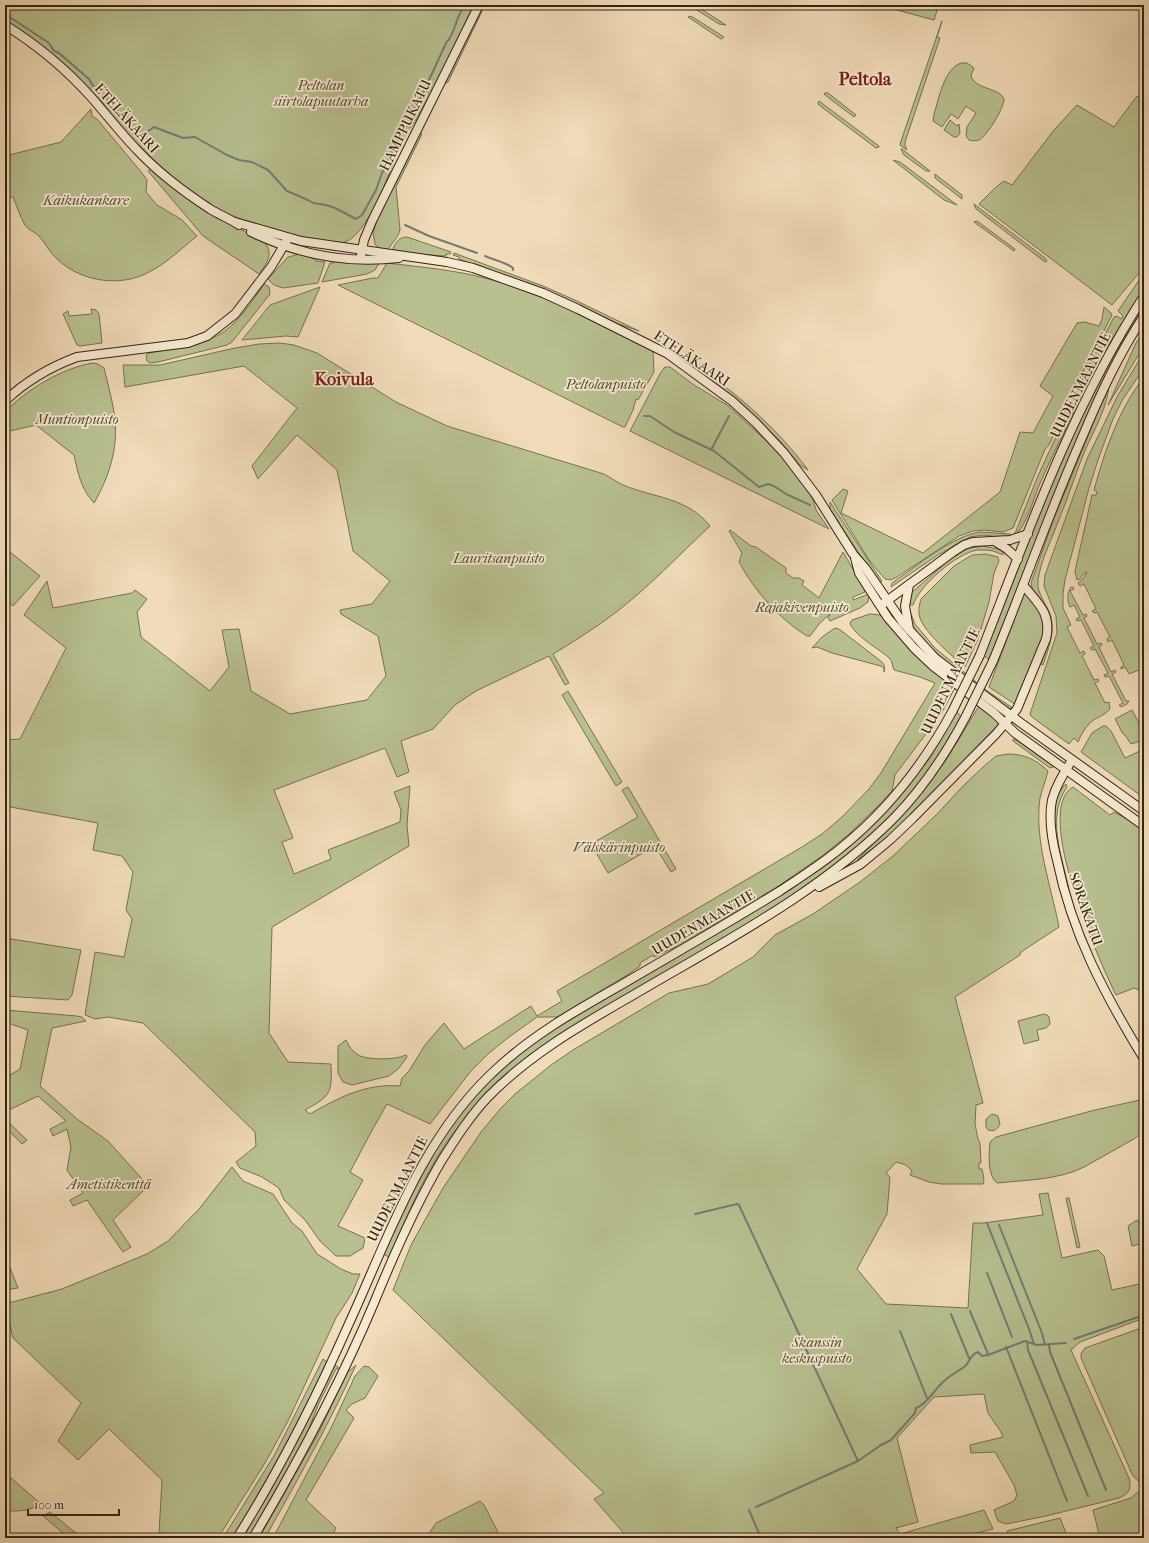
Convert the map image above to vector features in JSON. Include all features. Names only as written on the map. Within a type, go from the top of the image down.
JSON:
[{"type":"main road","name":"HAMPPUKATU","points":[[360,258],[372,221],[479,5]]},
{"type":"main road","name":"ETELÄKAARI","points":[[5,26],[40,49],[66,72],[91,97],[138,152],[179,188],[252,232],[286,242],[316,255],[391,259],[408,257]]},
{"type":"main road","name":"ETELÄKAARI","points":[[286,242],[320,244],[447,262],[473,268],[542,293],[578,309],[668,354],[720,392],[764,431],[784,453],[816,495],[853,554],[866,569],[887,601],[924,648],[945,667],[1011,716],[1144,811]]},
{"type":"main road","points":[[5,401],[38,375],[77,357],[188,343],[207,336],[235,314],[271,267],[286,242]]},
{"type":"main road","name":"UUDENMAANTIE","points":[[237,1538],[267,1488],[310,1406],[348,1327],[364,1287],[412,1184],[439,1135],[467,1098],[489,1075],[516,1051],[559,1021],[780,891],[814,869],[843,846],[874,818],[907,780],[931,749],[953,710],[980,655],[1053,470],[1085,400],[1125,325],[1144,296]]},
{"type":"main road","name":"UUDENMAANTIE","points":[[254,1538],[303,1452],[352,1352],[423,1193],[459,1132],[477,1109],[510,1076],[548,1046],[786,904],[840,867],[896,815],[913,796],[942,757],[966,716],[992,660],[1055,502],[1117,360],[1144,316]]},
{"type":"main road","points":[[879,605],[887,601],[952,552],[964,545],[980,541],[996,542],[1010,540],[1028,534]]},
{"type":"main road","points":[[996,542],[1018,559]]},
{"type":"main road","name":"ETELÄKAARI","points":[[853,554],[859,573],[879,605],[898,630],[933,666],[1005,723],[1015,733],[1144,826]]},
{"type":"main road","points":[[909,585],[905,606],[906,620],[910,631]]},
{"type":"main road","points":[[786,904],[838,877],[866,859],[913,818],[996,734],[1020,704],[1046,639],[1048,629],[1043,610],[1023,585]]},
{"type":"main road","points":[[996,734],[1015,733]]},
{"type":"main road","name":"SORAKATU","points":[[1072,760],[1056,787],[1050,814],[1053,844],[1061,878],[1078,932],[1093,969],[1107,997],[1144,1059]]},
{"type":"green space","name":"Peltolan siirtolapuutarha","points":[[5,5],[474,5],[428,98],[416,120],[405,135],[376,205],[368,218],[361,229],[352,238],[340,243],[326,244],[276,231],[232,216],[199,197],[175,179],[142,149],[119,125],[103,103],[69,69],[31,38],[5,20]]},
{"type":"green space","points":[[482,5],[485,5],[448,82],[445,83]]},
{"type":"green space","points":[[689,5],[695,5],[726,25],[719,24]]},
{"type":"green space","points":[[878,5],[939,5],[934,20]]},
{"type":"green space","points":[[691,16],[724,37],[721,39],[688,17]]},
{"type":"green space","points":[[942,21],[937,37],[940,38],[905,142],[907,150],[900,145],[901,141]]},
{"type":"green space","points":[[961,63],[967,63],[974,68],[971,75],[973,80],[981,86],[997,92],[1004,99],[1001,109],[986,133],[979,140],[974,141],[969,140],[966,136],[967,127],[976,113],[966,106],[958,119],[951,114],[942,127],[933,121],[940,92],[946,78],[955,66]]},
{"type":"green space","points":[[825,93],[828,93],[856,115],[854,117],[825,95]]},
{"type":"green space","points":[[1137,96],[1144,100],[1144,267],[1112,305],[979,204],[1004,181],[1012,185],[1054,130],[1077,105],[1114,127]]},
{"type":"green space","points":[[819,101],[879,147],[876,148],[819,105]]},
{"type":"green space","name":"Kaikukankare","points":[[91,109],[92,116],[97,119],[147,180],[146,192],[157,205],[182,220],[197,236],[169,259],[151,271],[128,280],[115,281],[90,278],[58,260],[39,236],[26,227],[13,197],[7,197],[5,191],[5,156],[61,142]]},
{"type":"green space","points":[[950,120],[957,126],[959,124],[960,133],[957,137],[954,137],[944,130]]},
{"type":"green space","points":[[420,133],[422,134],[396,187],[399,233],[387,251],[379,249],[375,244],[373,233],[377,220],[383,205]]},
{"type":"green space","points":[[901,149],[930,171],[926,171],[904,155]]},
{"type":"green space","points":[[893,160],[900,162],[957,205],[944,200]]},
{"type":"green space","points":[[151,169],[178,192],[212,214],[264,242],[269,250],[269,254],[267,262],[259,274],[203,236],[148,171]]},
{"type":"green space","points":[[935,174],[962,195],[962,199],[935,178]]},
{"type":"green space","points":[[974,204],[1047,261],[1045,262],[976,209]]},
{"type":"green space","points":[[977,221],[1015,249],[1014,251],[974,222]]},
{"type":"green space","points":[[407,237],[451,252],[450,254],[446,254],[446,256],[392,251],[396,243],[401,238]]},
{"type":"green space","points":[[454,253],[543,286],[639,331],[618,324],[565,299],[459,259],[459,257],[453,255]]},
{"type":"green space","points":[[300,254],[316,259],[316,261],[325,262],[318,283],[283,288],[274,285],[268,279],[288,257]]},
{"type":"green space","points":[[334,261],[380,262],[375,270],[367,274],[322,282],[330,263],[334,263]]},
{"type":"green space","name":"Peltolanpuisto","points":[[387,263],[464,273],[509,285],[572,310],[653,351],[654,372],[638,400],[636,399],[633,410],[625,427],[338,285],[378,278]]},
{"type":"green space","points":[[1144,273],[1144,288],[1109,344],[1097,361],[1095,361],[1090,370],[1087,369],[1114,317],[1117,316],[1121,319],[1123,316],[1118,311]]},
{"type":"green space","points":[[264,284],[269,287],[270,294],[232,342],[227,345],[158,362],[150,363],[147,361],[146,355],[149,353],[198,343],[217,336],[225,331],[251,303]]},
{"type":"green space","points":[[320,287],[298,337],[286,336],[242,340],[270,305]]},
{"type":"green space","points":[[1144,305],[1144,310],[1111,365],[1072,451],[989,659],[984,656],[1055,476],[1074,432],[1095,388],[1118,346]]},
{"type":"green space","points":[[1104,307],[1112,315],[1081,376],[1049,445],[1045,449],[1013,528],[1003,532],[984,530],[973,531],[959,536],[897,577],[891,580],[885,579],[869,560],[832,500],[843,489],[848,491],[841,513],[923,553],[1000,492],[1020,432],[1033,433],[1053,396],[1040,386],[1077,323],[1084,322],[1099,326]]},
{"type":"green space","points":[[91,309],[96,310],[99,314],[102,343],[80,346],[77,345],[63,314],[68,311],[69,316],[92,314]]},
{"type":"green space","points":[[1144,332],[1144,346],[1108,405],[1136,343]]},
{"type":"green space","name":"Lauritsanpuisto","points":[[280,343],[294,345],[317,353],[396,402],[447,426],[604,474],[623,485],[681,504],[701,516],[710,526],[628,603],[592,629],[553,654],[569,683],[565,685],[549,656],[476,691],[455,705],[433,729],[401,741],[409,772],[397,777],[385,748],[274,790],[293,838],[282,842],[294,874],[331,859],[328,850],[400,822],[401,810],[394,792],[410,786],[407,825],[409,846],[272,927],[269,1033],[288,1062],[331,1064],[331,1081],[328,1093],[320,1101],[305,1110],[310,1114],[331,1102],[364,1089],[400,1086],[402,1078],[409,1071],[425,1045],[444,1023],[464,1049],[531,1006],[537,1016],[562,1001],[557,991],[802,847],[822,834],[842,817],[869,789],[881,773],[935,683],[894,670],[891,660],[887,656],[866,641],[852,628],[850,623],[852,620],[870,614],[881,615],[955,688],[941,714],[895,775],[892,791],[849,834],[822,856],[780,885],[680,945],[654,957],[653,955],[640,963],[640,966],[629,974],[557,1017],[537,1017],[489,1053],[471,1071],[430,1124],[387,1104],[350,1172],[363,1180],[338,1226],[365,1238],[363,1248],[350,1256],[336,1256],[320,1241],[305,1220],[284,1200],[279,1188],[262,1177],[240,1168],[236,1162],[256,1146],[255,1132],[143,1023],[108,1017],[95,1019],[85,1015],[95,952],[124,957],[132,919],[126,910],[133,872],[122,856],[93,850],[98,823],[5,806],[5,740],[20,739],[66,648],[24,615],[47,581],[53,608],[132,593],[135,590],[147,599],[137,612],[141,637],[210,691],[229,667],[222,630],[239,629],[251,691],[290,714],[367,700],[386,676],[378,636],[341,614],[340,610],[372,604],[390,581],[353,551],[337,470],[297,435],[258,479],[252,466],[297,408],[244,366],[125,387],[123,365],[160,365],[235,348],[259,344]]},
{"type":"green space","points":[[1144,352],[1144,368],[1123,399],[1113,419],[1098,460],[1089,488],[1065,580],[1063,608],[1071,625],[1067,627],[1080,653],[1084,651],[1085,654],[1082,656],[1094,680],[1098,679],[1099,681],[1095,683],[1105,703],[1109,702],[1110,709],[1089,724],[1083,731],[1078,742],[1074,738],[1069,744],[1030,714],[1057,633],[1056,616],[1044,586],[1045,575],[1087,459],[1117,397]]},
{"type":"green space","points":[[685,357],[719,382],[767,423],[808,470],[800,465],[780,441],[735,398],[686,360]]},
{"type":"green space","name":"Muntionpuisto","points":[[93,363],[104,368],[113,406],[116,430],[114,452],[108,473],[94,503],[83,486],[74,455],[36,425],[5,432],[5,412],[23,396],[45,381],[57,375]]},
{"type":"green space","points":[[665,367],[670,367],[694,385],[727,405],[782,455],[805,485],[813,500],[816,510],[829,529],[630,431]]},
{"type":"green space","points":[[1086,372],[1084,378],[1087,380],[1041,481],[1027,518],[1014,536],[1037,478]]},
{"type":"green space","points":[[1144,377],[1144,668],[1129,674],[1125,667],[1121,669],[1124,665],[1112,640],[1108,642],[1107,639],[1110,637],[1097,612],[1094,613],[1092,611],[1096,609],[1084,584],[1080,586],[1078,583],[1083,579],[1087,572],[1077,580],[1075,571],[1092,495],[1096,495],[1097,492],[1094,490],[1108,445],[1120,416],[1135,389]]},
{"type":"green space","points":[[1109,385],[1104,409],[1082,457],[1039,573],[1038,585],[1040,595],[1051,617],[1052,623],[1050,641],[1043,665],[1041,664],[1049,637],[1031,583],[1053,521]]},
{"type":"green space","points":[[830,502],[882,581],[879,584],[830,509]]},
{"type":"green space","name":"Rajakivenpuisto","points":[[730,530],[751,546],[756,547],[786,568],[786,573],[793,578],[799,578],[804,581],[802,585],[819,598],[843,552],[865,590],[865,592],[853,597],[853,600],[869,594],[868,602],[860,608],[830,621],[828,618],[830,614],[820,623],[810,636],[807,636],[777,612],[752,583],[739,562],[742,553],[729,531]]},
{"type":"green space","points":[[982,532],[1010,534],[1011,536],[1006,538],[984,535],[970,537],[938,555],[891,587],[892,583],[936,552],[960,538]]},
{"type":"green space","points":[[983,546],[1003,550],[1004,554],[994,551],[977,550],[959,557],[931,580],[917,597],[913,605],[907,605],[911,593],[948,561],[962,551]]},
{"type":"green space","points":[[5,548],[40,576],[13,606],[5,599]]},
{"type":"green space","points":[[986,554],[998,557],[999,561],[994,573],[989,602],[978,639],[965,667],[953,657],[927,630],[920,618],[919,606],[921,599],[954,566],[972,555]]},
{"type":"green space","points":[[1071,587],[1074,589],[1070,591],[1083,615],[1086,614],[1087,616],[1084,618],[1097,644],[1101,643],[1102,645],[1099,647],[1111,672],[1115,670],[1116,672],[1112,674],[1126,701],[1129,701],[1121,707],[1119,705],[1123,703],[1109,676],[1105,677],[1104,675],[1108,673],[1095,649],[1092,650],[1090,648],[1094,646],[1081,620],[1077,621],[1076,619],[1080,617],[1074,605],[1070,607],[1068,597]]},
{"type":"green space","points":[[1025,591],[1044,620],[1044,634],[1016,705],[989,687]]},
{"type":"green space","points":[[909,609],[915,624],[935,648],[987,691],[1013,708],[1007,708],[945,661],[920,636],[912,625]]},
{"type":"green space","points":[[835,628],[839,629],[882,662],[884,664],[884,668],[832,653],[817,647],[812,648],[822,637]]},
{"type":"green space","points":[[568,691],[622,782],[616,786],[562,695]]},
{"type":"green space","points":[[979,706],[999,722],[999,724],[889,837],[857,860],[911,806],[929,784],[948,757]]},
{"type":"green space","points":[[1132,710],[1144,732],[1144,740],[1131,744],[1123,734],[1115,719]]},
{"type":"green space","points":[[957,712],[961,717],[926,774],[883,824],[855,850],[824,874],[776,906],[584,1019],[537,1050],[509,1072],[459,1125],[445,1145],[422,1185],[389,1257],[383,1254],[427,1161],[463,1110],[487,1084],[520,1053],[553,1030],[744,918],[828,864],[854,842],[897,800],[930,758]]},
{"type":"green space","points":[[1103,726],[1106,726],[1111,731],[1125,758],[1144,749],[1144,798],[1081,752],[1092,733]]},
{"type":"green space","points":[[1013,739],[1018,741],[1053,767],[1050,768],[1013,741]]},
{"type":"green space","name":"Skanssin keskuspuisto","points":[[1008,754],[1030,758],[1048,771],[1040,798],[1039,830],[1044,863],[1059,927],[1021,952],[1020,955],[955,997],[983,1103],[976,1105],[975,1124],[980,1143],[981,1163],[979,1163],[979,1169],[982,1169],[984,1179],[983,1184],[941,1184],[929,1182],[910,1175],[912,1171],[906,1165],[896,1162],[886,1173],[890,1177],[887,1214],[857,1269],[886,1304],[968,1308],[973,1223],[1043,1215],[1039,1194],[1048,1193],[1062,1258],[1098,1250],[1104,1256],[1112,1290],[1144,1283],[1144,1318],[1080,1342],[1071,1350],[1129,1478],[1130,1488],[1125,1495],[1119,1498],[1006,1524],[998,1521],[994,1510],[1014,1501],[1017,1495],[1014,1485],[995,1452],[971,1453],[970,1445],[1003,1437],[988,1413],[984,1394],[934,1397],[897,1438],[918,1522],[896,1528],[900,1534],[984,1510],[993,1529],[957,1538],[628,1538],[594,1499],[604,1493],[393,1290],[411,1245],[443,1188],[481,1132],[515,1094],[551,1065],[573,1050],[669,993],[708,984],[753,957],[775,935],[813,914],[860,882],[893,856],[983,767],[996,756]]},
{"type":"green space","points":[[1066,784],[1067,787],[1057,811],[1057,824],[1060,850],[1069,889],[1058,851],[1054,819],[1059,792]]},
{"type":"green space","name":"Välskärinpuisto","points":[[628,787],[676,869],[671,872],[655,846],[608,873],[591,844],[638,817],[622,790]]},
{"type":"green space","points":[[1073,787],[1110,815],[1114,812],[1144,831],[1144,991],[1134,988],[1116,995],[1097,952],[1073,888],[1064,854],[1060,825],[1062,801]]},
{"type":"green space","points":[[5,938],[81,950],[72,995],[68,1000],[5,996]]},
{"type":"green space","name":"Ametistikenttä","points":[[5,1010],[77,1016],[82,1017],[86,1021],[52,1028],[40,1086],[77,1119],[108,1141],[142,1179],[143,1191],[113,1220],[131,1247],[123,1252],[87,1200],[73,1206],[70,1200],[83,1193],[67,1170],[71,1147],[67,1129],[53,1136],[50,1129],[66,1121],[38,1096],[5,1112],[5,1078],[20,1069],[28,1030],[5,1022]]},
{"type":"green space","points":[[1044,1014],[1049,1017],[1050,1024],[1046,1028],[1037,1030],[1039,1040],[1024,1044],[1018,1021]]},
{"type":"green space","points":[[346,1040],[348,1045],[355,1053],[360,1056],[377,1059],[390,1059],[406,1055],[407,1057],[399,1068],[389,1076],[352,1085],[343,1082],[338,1073],[338,1046]]},
{"type":"green space","points":[[1144,1099],[1144,1131],[1134,1139],[1084,1167],[1064,1175],[1042,1179],[997,1183],[994,1179],[990,1170],[989,1152],[990,1142],[996,1137],[1091,1111]]},
{"type":"green space","points":[[992,1114],[998,1116],[1000,1124],[996,1130],[990,1131],[986,1127],[986,1119]]},
{"type":"green space","points":[[5,1119],[27,1140],[22,1144],[5,1127]]},
{"type":"green space","points":[[232,1167],[243,1181],[273,1194],[292,1223],[302,1231],[317,1254],[341,1269],[353,1274],[360,1274],[352,1293],[336,1318],[288,1421],[265,1463],[218,1538],[175,1538],[173,1534],[159,1533],[162,1480],[109,1429],[78,1460],[58,1441],[81,1403],[13,1338],[5,1304],[62,1289],[147,1254],[168,1241],[199,1209]]},
{"type":"green space","points":[[1066,1198],[1069,1198],[1080,1247],[1077,1248]]},
{"type":"green space","points":[[1137,1220],[1144,1230],[1144,1243],[1132,1246],[1128,1226]]},
{"type":"green space","points":[[5,1255],[18,1288],[5,1290]]},
{"type":"green space","points":[[1144,1327],[1144,1482],[1140,1482],[1132,1474],[1081,1358],[1081,1354],[1085,1348]]},
{"type":"green space","points":[[323,1359],[327,1362],[294,1429],[258,1495],[232,1538],[223,1538],[275,1454]]},
{"type":"green space","points":[[334,1365],[338,1367],[338,1369],[336,1369],[319,1403],[300,1451],[249,1538],[243,1538],[299,1438]]},
{"type":"green space","points":[[356,1365],[324,1431],[277,1517],[265,1538],[259,1538],[318,1434],[347,1373]]},
{"type":"green space","points":[[364,1366],[369,1367],[378,1376],[365,1398],[352,1404],[346,1410],[354,1418],[306,1500],[336,1528],[331,1538],[273,1538],[331,1428],[355,1376]]},
{"type":"green space","points":[[5,1473],[40,1503],[28,1509],[19,1511],[5,1511]]},
{"type":"green space","points":[[1140,1490],[1144,1490],[1144,1538],[1100,1538],[1093,1510],[1131,1498]]},
{"type":"green space","points":[[480,1501],[484,1505],[501,1538],[426,1538],[436,1523]]},
{"type":"green space","points":[[50,1512],[82,1538],[69,1538],[43,1516]]},
{"type":"green space","points":[[1060,1518],[1068,1538],[1008,1538],[1007,1531]]},
{"type":"waterway","points":[[5,14],[49,43],[54,51],[59,53],[89,79],[95,89],[123,117],[133,131],[138,135],[143,135],[154,127],[183,138],[195,137],[227,155],[239,160],[252,162],[268,170],[287,191],[313,203],[335,208],[356,219],[362,215],[376,190],[382,173],[402,131],[413,115],[462,9],[466,5]]},
{"type":"waterway","points":[[405,225],[429,236],[477,253]]},
{"type":"waterway","points":[[485,256],[507,264],[513,268],[513,270]]},
{"type":"waterway","points":[[644,416],[650,416],[674,432],[714,451],[759,487],[768,484],[774,486],[786,494],[810,505]]},
{"type":"waterway","points":[[711,450],[729,416]]},
{"type":"waterway","points":[[695,1214],[737,1204],[739,1205],[858,1461]]},
{"type":"waterway","points":[[987,1223],[1034,1344]]},
{"type":"waterway","points":[[999,1225],[1042,1333],[1045,1345]]},
{"type":"waterway","points":[[987,1273],[1012,1337]]},
{"type":"waterway","points":[[970,1311],[988,1354]]},
{"type":"waterway","points":[[951,1314],[969,1358]]},
{"type":"waterway","points":[[1074,1339],[1144,1315]]},
{"type":"waterway","points":[[900,1331],[927,1398]]},
{"type":"waterway","points":[[756,1507],[858,1461],[891,1440],[915,1413],[916,1408],[927,1400],[945,1380],[966,1365],[971,1357],[978,1352],[982,1356],[988,1355],[1025,1341],[1037,1345],[1066,1343]]},
{"type":"waterway","points":[[1027,1342],[1028,1350],[1088,1496]]},
{"type":"waterway","points":[[1049,1345],[1050,1352],[1106,1490]]},
{"type":"waterway","points":[[1006,1347],[1067,1501]]},
{"type":"waterway","points":[[749,1510],[761,1538]]},
{"type":"district","name":"Peltola","points":[[865,79]]},
{"type":"district","name":"Koivula","points":[[344,379]]}]
